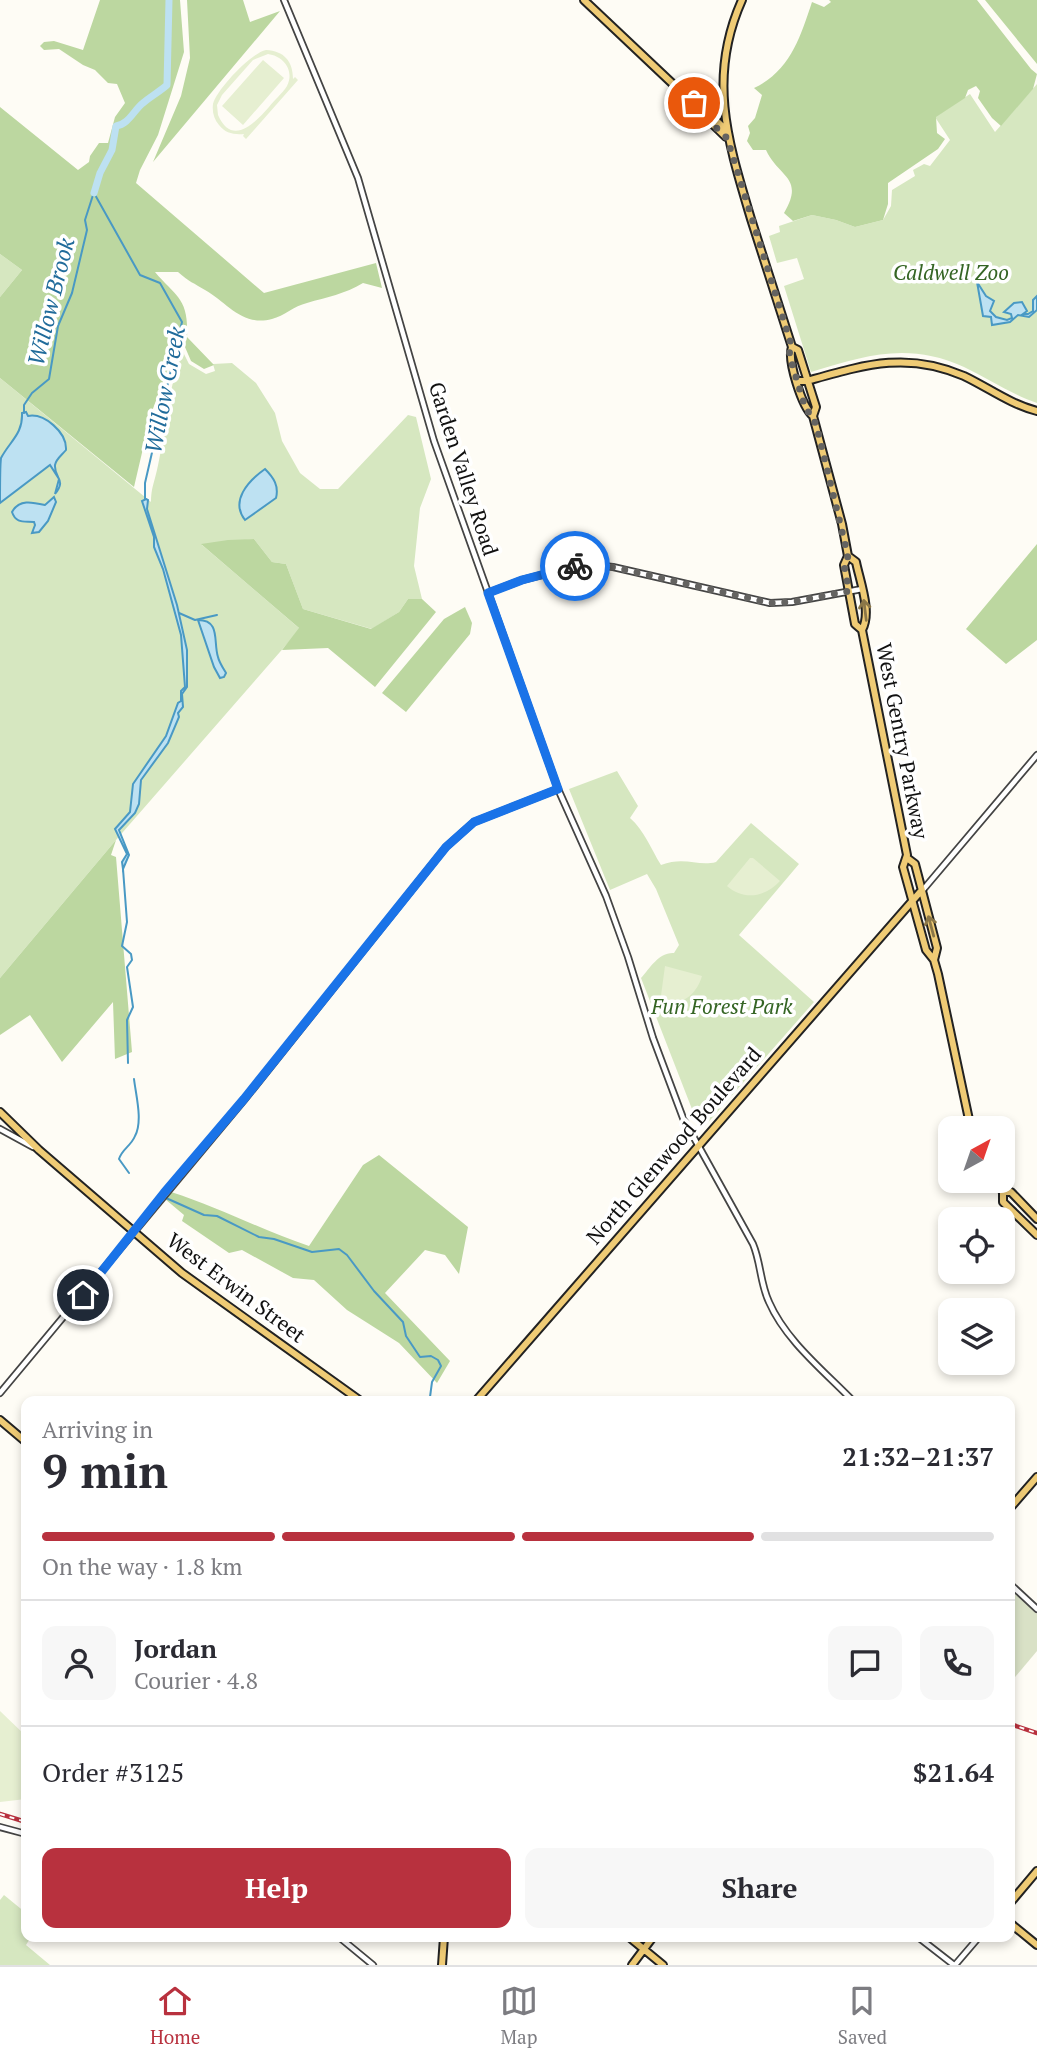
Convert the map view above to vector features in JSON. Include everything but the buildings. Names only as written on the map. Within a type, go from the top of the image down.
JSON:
[{"type":"main road","points":[[584,0],[697,106],[727,138]]},
{"type":"main road","name":"West Gentry Parkway","points":[[742,0],[725,57],[722,102],[727,138],[792,347],[798,351],[816,407],[813,416]]},
{"type":"main road","points":[[697,106],[703,108],[726,130]]},
{"type":"main road","name":"West Gentry Parkway","points":[[792,347],[789,354],[806,410],[813,416],[833,487],[848,556],[844,565],[855,624],[862,630]]},
{"type":"main road","points":[[797,380],[807,381],[873,363],[914,362],[952,371],[1011,402],[1037,411]]},
{"type":"main road","name":"West Gentry Parkway","points":[[848,556],[856,562],[862,589],[866,622],[862,630],[907,859],[903,867],[926,950],[934,960]]},
{"type":"main road","name":"West Gentry Parkway","points":[[907,859],[915,864],[937,948],[934,960],[968,1116]]},
{"type":"main road","name":"North Glenwood Boulevard","points":[[480,1396],[921,891]]},
{"type":"main road","name":"West Erwin Street","points":[[0,1113],[39,1150],[192,1281],[354,1396]]},
{"type":"main road","points":[[1003,1194],[1003,1202],[1037,1235]]},
{"type":"main road","points":[[1013,1194],[1037,1219]]},
{"type":"main road","points":[[0,1420],[21,1438]]},
{"type":"main road","points":[[1015,1502],[1037,1478]]},
{"type":"main road","points":[[1015,1897],[1037,1871]]},
{"type":"main road","points":[[1015,1927],[1037,1945]]},
{"type":"main road","points":[[442,1965],[443,1942]]},
{"type":"main road","points":[[635,1942],[663,1965]]},
{"type":"main road","points":[[632,1965],[649,1942]]},
{"type":"street","name":"Garden Valley Road","points":[[284,0],[358,178],[434,441],[558,789],[606,896],[657,1051],[683,1118],[756,1252],[763,1289],[778,1320],[848,1396]]},
{"type":"street","points":[[488,593],[522,580],[585,564],[613,567],[770,603],[792,602],[862,589]]},
{"type":"street","name":"North Glenwood Boulevard","points":[[921,891],[1037,755]]},
{"type":"street","points":[[0,1393],[244,1099],[453,840],[474,822],[558,789]]},
{"type":"street","points":[[0,1129],[39,1150]]},
{"type":"street","points":[[1015,1589],[1037,1609]]},
{"type":"street","points":[[0,1827],[21,1833]]},
{"type":"street","points":[[345,1942],[373,1965]]},
{"type":"street","points":[[925,1942],[955,1965],[975,1942]]},
{"type":"green space","points":[[100,0],[180,0],[184,52],[158,135],[136,183],[264,293],[376,263],[382,288],[363,283],[343,293],[302,304],[276,318],[261,321],[244,317],[178,272],[155,272],[180,299],[186,314],[187,337],[214,365],[204,369],[191,361],[185,347],[174,352],[151,414],[134,487],[0,378],[0,297],[22,270],[0,254],[0,107],[78,170],[89,162],[99,143],[108,143],[115,117],[125,103],[117,84],[108,83],[95,70],[59,49],[44,50],[40,46],[44,42],[54,41],[83,50]]},
{"type":"green space","points":[[187,0],[243,0],[250,22],[280,11],[153,162],[181,96],[190,58]]},
{"type":"green space","points":[[829,0],[977,0],[1037,74],[1033,89],[1001,126],[978,98],[980,91],[976,86],[968,90],[965,98],[936,117],[937,133],[945,139],[938,149],[888,183],[888,204],[883,220],[855,227],[812,215],[793,221],[784,213],[792,192],[788,178],[766,150],[753,150],[747,141],[750,133],[748,126],[755,118],[762,95],[754,88],[785,63],[798,41],[812,2],[824,7],[831,2]]},
{"type":"green space","points":[[985,0],[1037,0],[1037,64]]},
{"type":"green space","points":[[266,50],[278,52],[289,62],[293,79],[295,77],[298,80],[246,139],[244,134],[230,133],[221,128],[213,113],[213,104],[228,81],[244,64]],"holes":[[[268,54],[283,61],[288,69],[290,75],[287,86],[250,125],[237,131],[230,130],[218,115],[217,105],[222,95],[253,60]]]},
{"type":"green space","points":[[263,60],[284,78],[243,125],[222,106]]},
{"type":"green space","name":"Caldwell Zoo","points":[[1037,84],[1037,403],[964,367],[924,355],[906,353],[869,356],[811,372],[784,286],[804,279],[797,258],[777,263],[769,236],[780,232],[779,226],[812,215],[855,227],[883,220],[891,206],[892,190],[915,176],[913,170],[924,164],[930,166],[950,140],[935,117],[970,94],[995,132]]},
{"type":"green space","points":[[0,254],[22,270],[0,297]]},
{"type":"green space","points":[[183,352],[189,364],[206,374],[215,371],[213,364],[232,363],[256,383],[275,413],[282,441],[300,473],[320,489],[338,489],[408,415],[416,417],[431,479],[420,508],[414,566],[422,599],[408,599],[399,612],[372,629],[303,609],[286,564],[272,562],[254,539],[202,545],[300,629],[0,978],[0,378],[151,502],[170,395]]},
{"type":"green space","points":[[254,539],[272,562],[286,564],[303,609],[371,629],[399,612],[408,599],[422,599],[436,612],[375,687],[328,648],[282,650],[299,628],[201,544]]},
{"type":"green space","points":[[1037,544],[1037,640],[1006,664],[966,629]]},
{"type":"green space","points":[[465,607],[472,623],[470,634],[406,712],[382,693],[444,619]]},
{"type":"green space","name":"Fun Forest Park","points":[[617,771],[638,806],[630,818],[661,865],[677,861],[716,862],[751,823],[799,864],[739,935],[814,1002],[705,1126],[697,1122],[641,978],[655,961],[674,953],[679,945],[647,874],[610,890],[569,789]]},
{"type":"green space","points":[[116,840],[111,855],[116,857],[132,1052],[115,1059],[113,1002],[62,1062],[30,1015],[0,1035],[0,978]]},
{"type":"green space","points":[[750,858],[780,881],[768,891],[754,895],[740,894],[727,886]]},
{"type":"green space","points":[[665,966],[702,976],[696,989],[680,1001],[660,1003]]},
{"type":"green space","points":[[379,1155],[468,1227],[459,1274],[445,1255],[425,1250],[385,1293],[450,1361],[437,1383],[399,1343],[347,1310],[314,1280],[293,1278],[242,1250],[229,1253],[182,1221],[184,1215],[165,1199],[171,1192],[309,1246],[363,1165]]},
{"type":"green space","points":[[1015,1594],[1037,1614],[1037,1651],[1015,1677]]},
{"type":"green space","points":[[0,1711],[21,1731],[21,1800],[0,1802]]},
{"type":"green space","points":[[4,1895],[21,1909],[21,1942],[28,1942],[26,1945],[50,1965],[0,1965],[0,1900]]},
{"type":"water","points":[[977,282],[986,296],[994,301],[990,311],[996,317],[1007,320],[1012,318],[1011,314],[1004,312],[1014,303],[1022,302],[1027,311],[1023,314],[1028,314],[1033,311],[1033,300],[1037,296],[1037,310],[1029,317],[1018,315],[1010,322],[992,325],[991,317],[983,316]]},
{"type":"water","points":[[26,412],[28,416],[41,418],[53,425],[63,437],[66,450],[55,465],[59,479],[50,465],[0,503],[1,458],[18,432],[22,413]]},
{"type":"water","points":[[265,469],[275,482],[276,498],[245,520],[239,506],[240,499],[247,485]]},
{"type":"water","points":[[54,497],[56,502],[48,521],[39,532],[32,533],[34,522],[18,520],[12,512],[22,503],[45,505]]},
{"type":"water","points":[[146,499],[177,605],[187,650],[187,687],[182,694],[183,707],[178,713],[179,717],[168,743],[141,780],[139,804],[135,813],[119,830],[129,855],[123,869],[122,862],[127,854],[115,829],[130,812],[133,784],[166,736],[181,701],[181,691],[185,687],[181,635],[142,501]]},
{"type":"water","points":[[198,620],[205,621],[213,628],[219,659],[226,673],[224,677],[220,678],[214,667]]},
{"type":"waterway","name":"Willow Creek","points":[[94,193],[100,173],[112,150],[116,126],[128,120],[143,103],[167,85],[169,0]]},
{"type":"waterway","name":"Willow Creek","points":[[94,193],[140,275],[160,283],[182,322],[145,483],[145,499]]},
{"type":"waterway","name":"Willow Brook","points":[[24,413],[24,405],[32,393],[49,379],[58,326],[72,293],[87,230],[85,220],[93,195]]},
{"type":"waterway","name":"Willow Creek","points":[[179,613],[195,620],[217,615]]},
{"type":"waterway","name":"Willow Creek","points":[[123,869],[127,922],[122,946],[131,954],[132,960],[127,967],[133,1007],[127,1020],[128,1063]]},
{"type":"waterway","name":"Willow Creek","points":[[129,1173],[119,1159],[137,1130],[138,1108],[134,1079]]},
{"type":"waterway","name":"Willow Creek","points":[[166,1198],[204,1215],[217,1216],[259,1237],[274,1239],[312,1252],[339,1249],[403,1322],[406,1336],[420,1357],[431,1356],[438,1360],[441,1366],[432,1382],[430,1396]]},
{"type":"railway","points":[[1015,1726],[1037,1733]]},
{"type":"railway","points":[[0,1814],[21,1820]]},
{"type":"way so far","points":[[575,566],[585,564],[613,567],[743,599],[770,603],[792,602],[849,591],[844,565],[848,556],[828,466],[813,416],[806,410],[789,354],[792,347],[727,138],[694,103]]},
{"type":"route","points":[[83,1295],[446,847],[474,822],[558,789],[488,593],[522,580],[575,566]]}]
